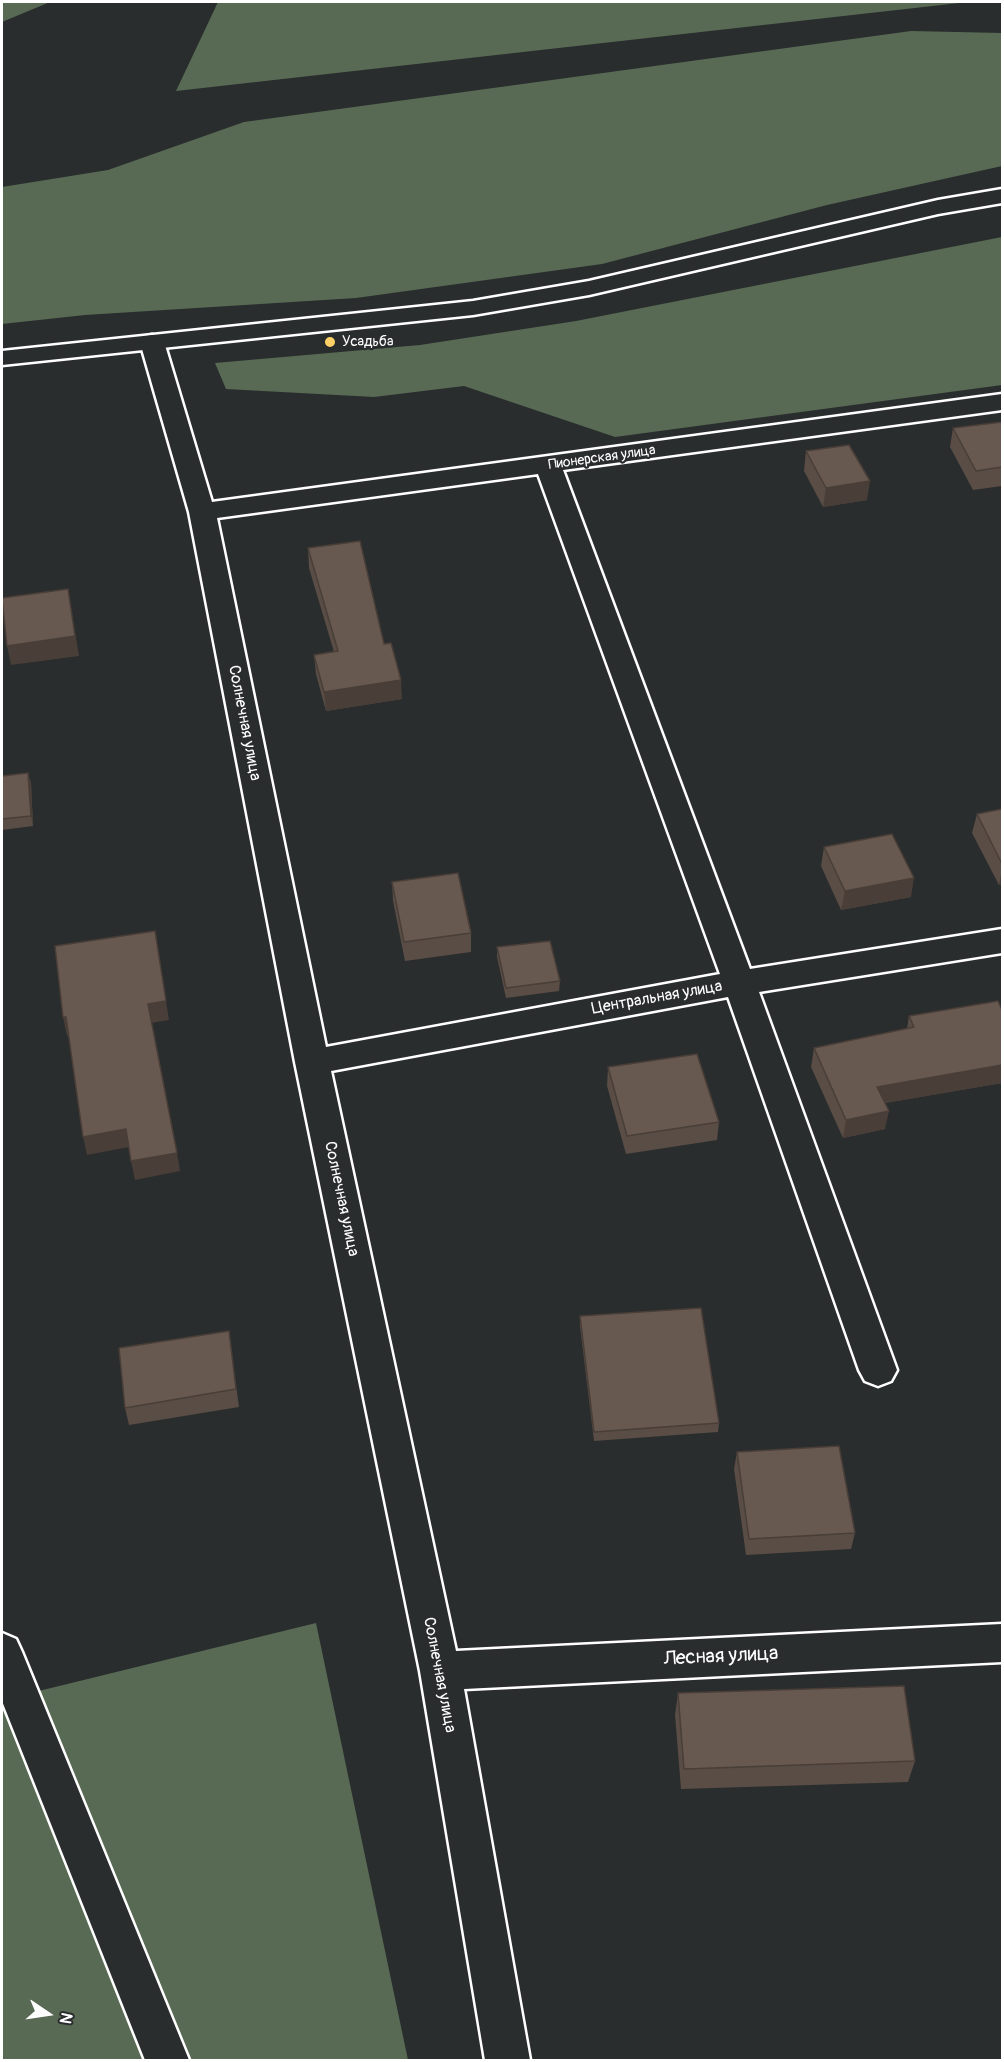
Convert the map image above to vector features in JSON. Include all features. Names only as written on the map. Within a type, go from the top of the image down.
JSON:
[{"type":"street","points":[[2,358],[473,308],[566,292],[938,207],[1002,196]]},
{"type":"street","name":"Солнечная улица","points":[[152,342],[201,512],[312,1062],[440,1671],[508,2061]]},
{"type":"street","name":"Пионерская улица","points":[[201,512],[1002,402]]},
{"type":"street","points":[[548,466],[739,983],[878,1370]]},
{"type":"street","name":"Центральная улица","points":[[312,1062],[739,983],[1002,941]]},
{"type":"street","name":"Лесная улица","points":[[440,1671],[1002,1643]]},
{"type":"street","points":[[2,1652],[167,2061]]},
{"type":"green space","points":[[2,2],[50,2],[2,22]]},
{"type":"green space","points":[[218,2],[968,2],[176,91]]},
{"type":"green space","points":[[911,31],[1002,33],[1002,166],[827,205],[602,264],[356,298],[85,315],[2,324],[2,187],[108,170],[244,122]]},
{"type":"green space","points":[[1002,237],[1002,385],[615,437],[464,386],[374,397],[226,389],[215,363],[420,345],[576,321]]},
{"type":"green space","points":[[316,1623],[408,2060],[2,2060],[2,1700]]},
{"type":"building","points":[[1002,422],[1002,467],[976,471],[953,428]]},
{"type":"building","points":[[849,445],[870,481],[826,488],[806,451]]},
{"type":"building","points":[[360,541],[384,644],[391,643],[401,680],[324,692],[314,655],[338,651],[308,548]]},
{"type":"building","points":[[68,589],[75,636],[7,646],[2,598]]},
{"type":"building","points":[[28,773],[31,816],[2,819],[2,776]]},
{"type":"building","points":[[1002,809],[1002,864],[977,814]]},
{"type":"building","points":[[892,834],[914,878],[845,891],[824,847]]},
{"type":"building","points":[[458,873],[471,933],[404,942],[392,882]]},
{"type":"building","points":[[155,931],[166,1001],[148,1004],[177,1153],[131,1161],[126,1129],[83,1137],[66,1017],[63,1017],[55,946]]},
{"type":"building","points":[[550,941],[560,981],[506,988],[497,947]]},
{"type":"building","points":[[998,1001],[1002,1010],[1002,1065],[877,1087],[889,1111],[846,1120],[814,1048],[914,1027],[909,1016]]},
{"type":"building","points":[[697,1054],[719,1122],[627,1136],[608,1067]]},
{"type":"building","points":[[701,1308],[719,1423],[594,1432],[580,1316]]},
{"type":"building","points":[[229,1331],[236,1389],[125,1408],[119,1348]]},
{"type":"building","points":[[839,1446],[855,1533],[749,1539],[737,1452]]},
{"type":"building","points":[[904,1686],[915,1761],[684,1769],[678,1693]]},
{"type":"place","name":"Усадьба","points":[[330,342]]}]
